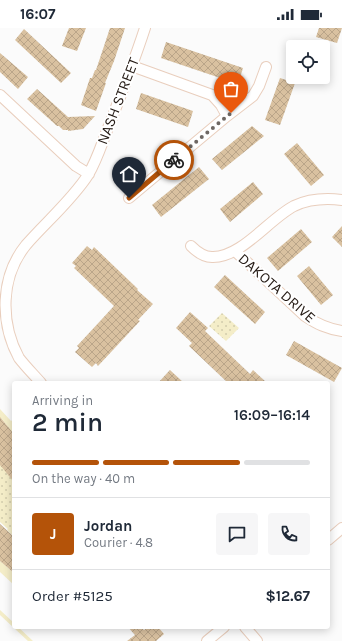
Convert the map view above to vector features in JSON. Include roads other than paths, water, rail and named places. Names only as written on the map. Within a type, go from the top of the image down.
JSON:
[{"type":"street","name":"NASH STREET","points":[[39,381],[19,358],[6,332],[2,299],[9,271],[25,246],[79,188],[89,174],[132,66],[145,28]]},
{"type":"street","points":[[132,66],[212,95],[221,105],[227,116]]},
{"type":"street","points":[[129,198],[253,96],[259,86],[266,67]]},
{"type":"street","points":[[0,95],[76,166],[89,174]]},
{"type":"street","points":[[191,246],[197,252],[204,255],[212,257],[221,256],[236,251],[283,213],[295,206],[320,199],[342,200]]},
{"type":"street","name":"DAKOTA DRIVE","points":[[236,251],[305,316],[330,329],[342,331]]},
{"type":"street","points":[[330,538],[342,528]]},
{"type":"street","points":[[207,641],[222,629]]},
{"type":"street","points":[[247,629],[257,641]]}]
